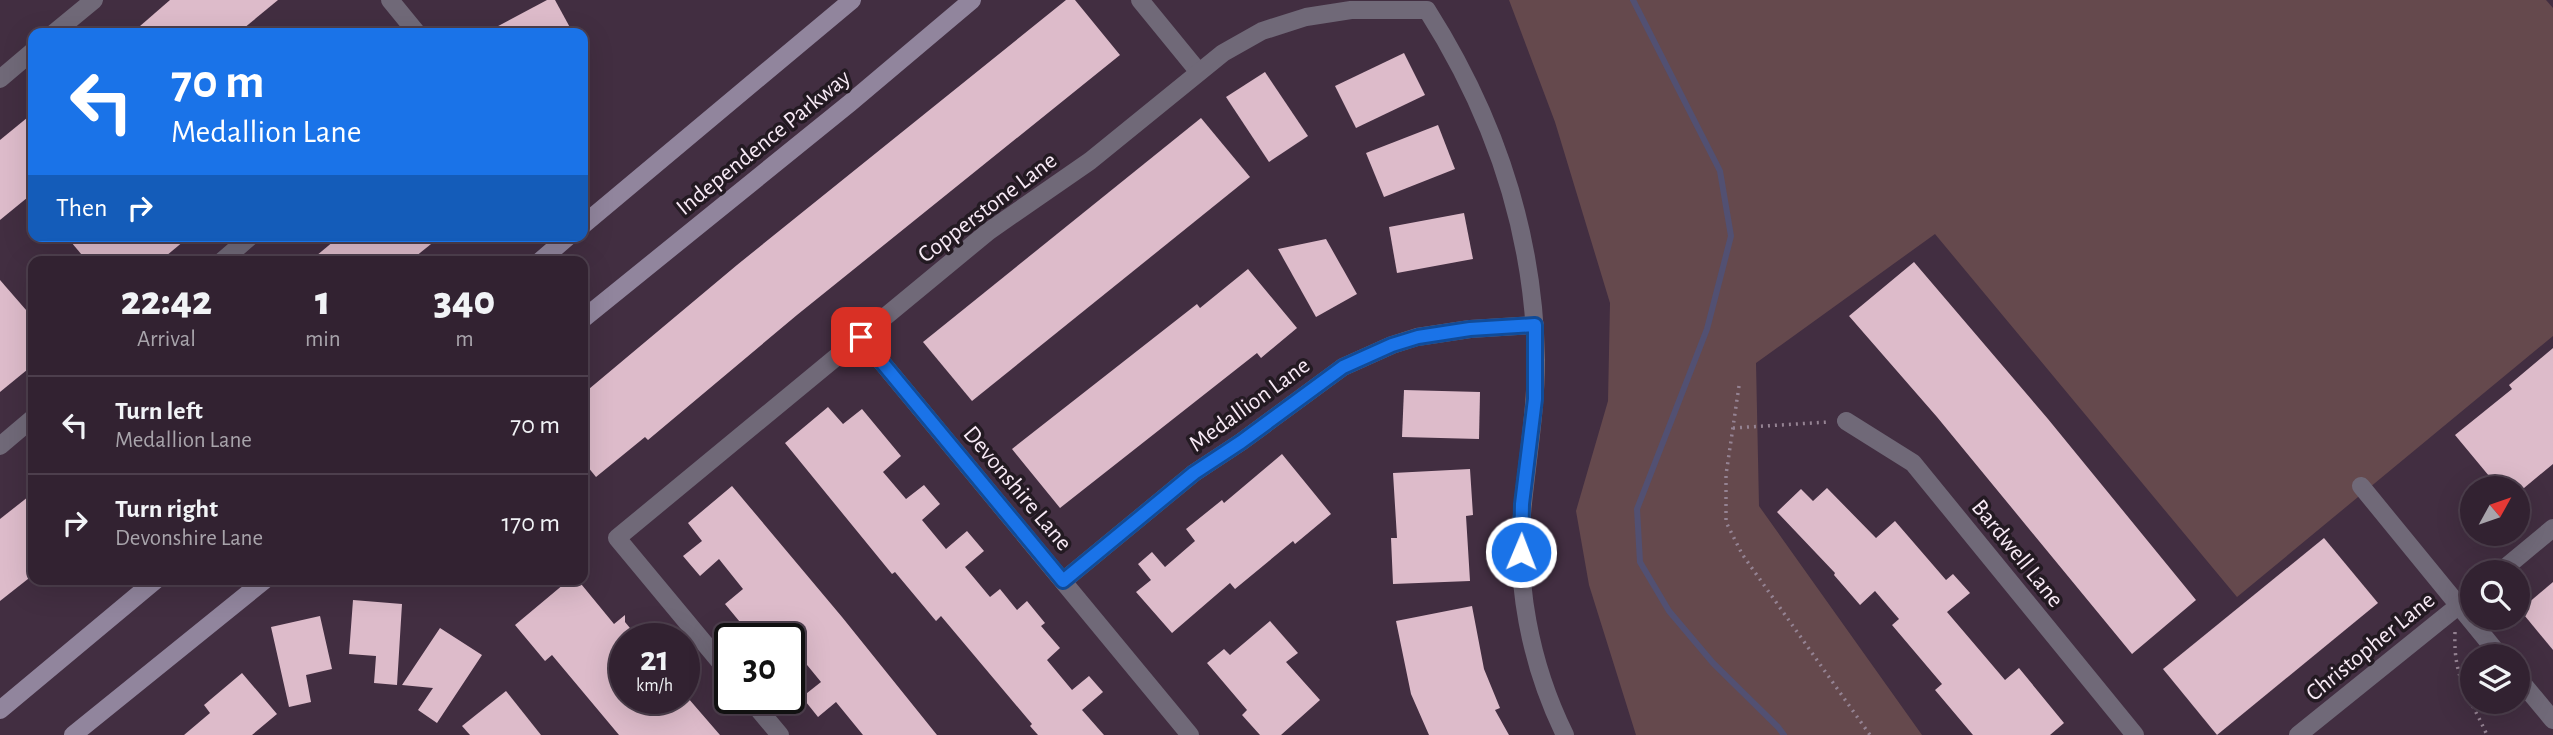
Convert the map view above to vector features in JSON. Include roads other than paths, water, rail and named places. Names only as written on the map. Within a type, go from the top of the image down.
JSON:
[{"type":"main road","name":"Independence Parkway","points":[[588,221],[852,0]]},
{"type":"main road","name":"Independence Parkway","points":[[588,315],[850,103],[972,0]]},
{"type":"main road","points":[[546,256],[562,242]]},
{"type":"main road","points":[[0,709],[150,585]]},
{"type":"main road","points":[[73,735],[259,585]]},
{"type":"street","points":[[60,28],[94,0]]},
{"type":"street","points":[[390,0],[412,28]]},
{"type":"street","points":[[1140,0],[1198,71]]},
{"type":"street","name":"Copperstone Lane","points":[[714,655],[617,538],[989,231],[1090,161],[1198,71],[1262,31],[1306,17],[1351,10],[1427,10],[1482,108],[1508,178],[1526,250],[1535,325]]},
{"type":"street","points":[[0,79],[28,55]]},
{"type":"street","points":[[228,256],[244,242]]},
{"type":"street","points":[[1535,325],[1535,399],[1522,504],[1521,568],[1526,611],[1537,663],[1565,735]]},
{"type":"street","name":"Medallion Lane","points":[[1063,581],[1186,480],[1343,367],[1392,345],[1418,337],[1470,329],[1535,325]]},
{"type":"street","name":"Devonshire Lane","points":[[861,337],[1190,735]]},
{"type":"street","name":"Bardwell Lane","points":[[1846,421],[1913,463],[2134,735]]},
{"type":"street","points":[[0,446],[28,422]]},
{"type":"street","points":[[2361,486],[2460,593]]},
{"type":"street","points":[[2514,560],[2553,528]]},
{"type":"street","name":"Christopher Lane","points":[[2298,735],[2460,605]]},
{"type":"street","points":[[2530,692],[2553,720]]},
{"type":"street","points":[[763,714],[780,735]]},
{"type":"waterway","points":[[1633,0],[1720,171],[1731,236],[1707,329],[1637,509],[1640,562],[1669,611],[1713,663],[1784,735]]}]
